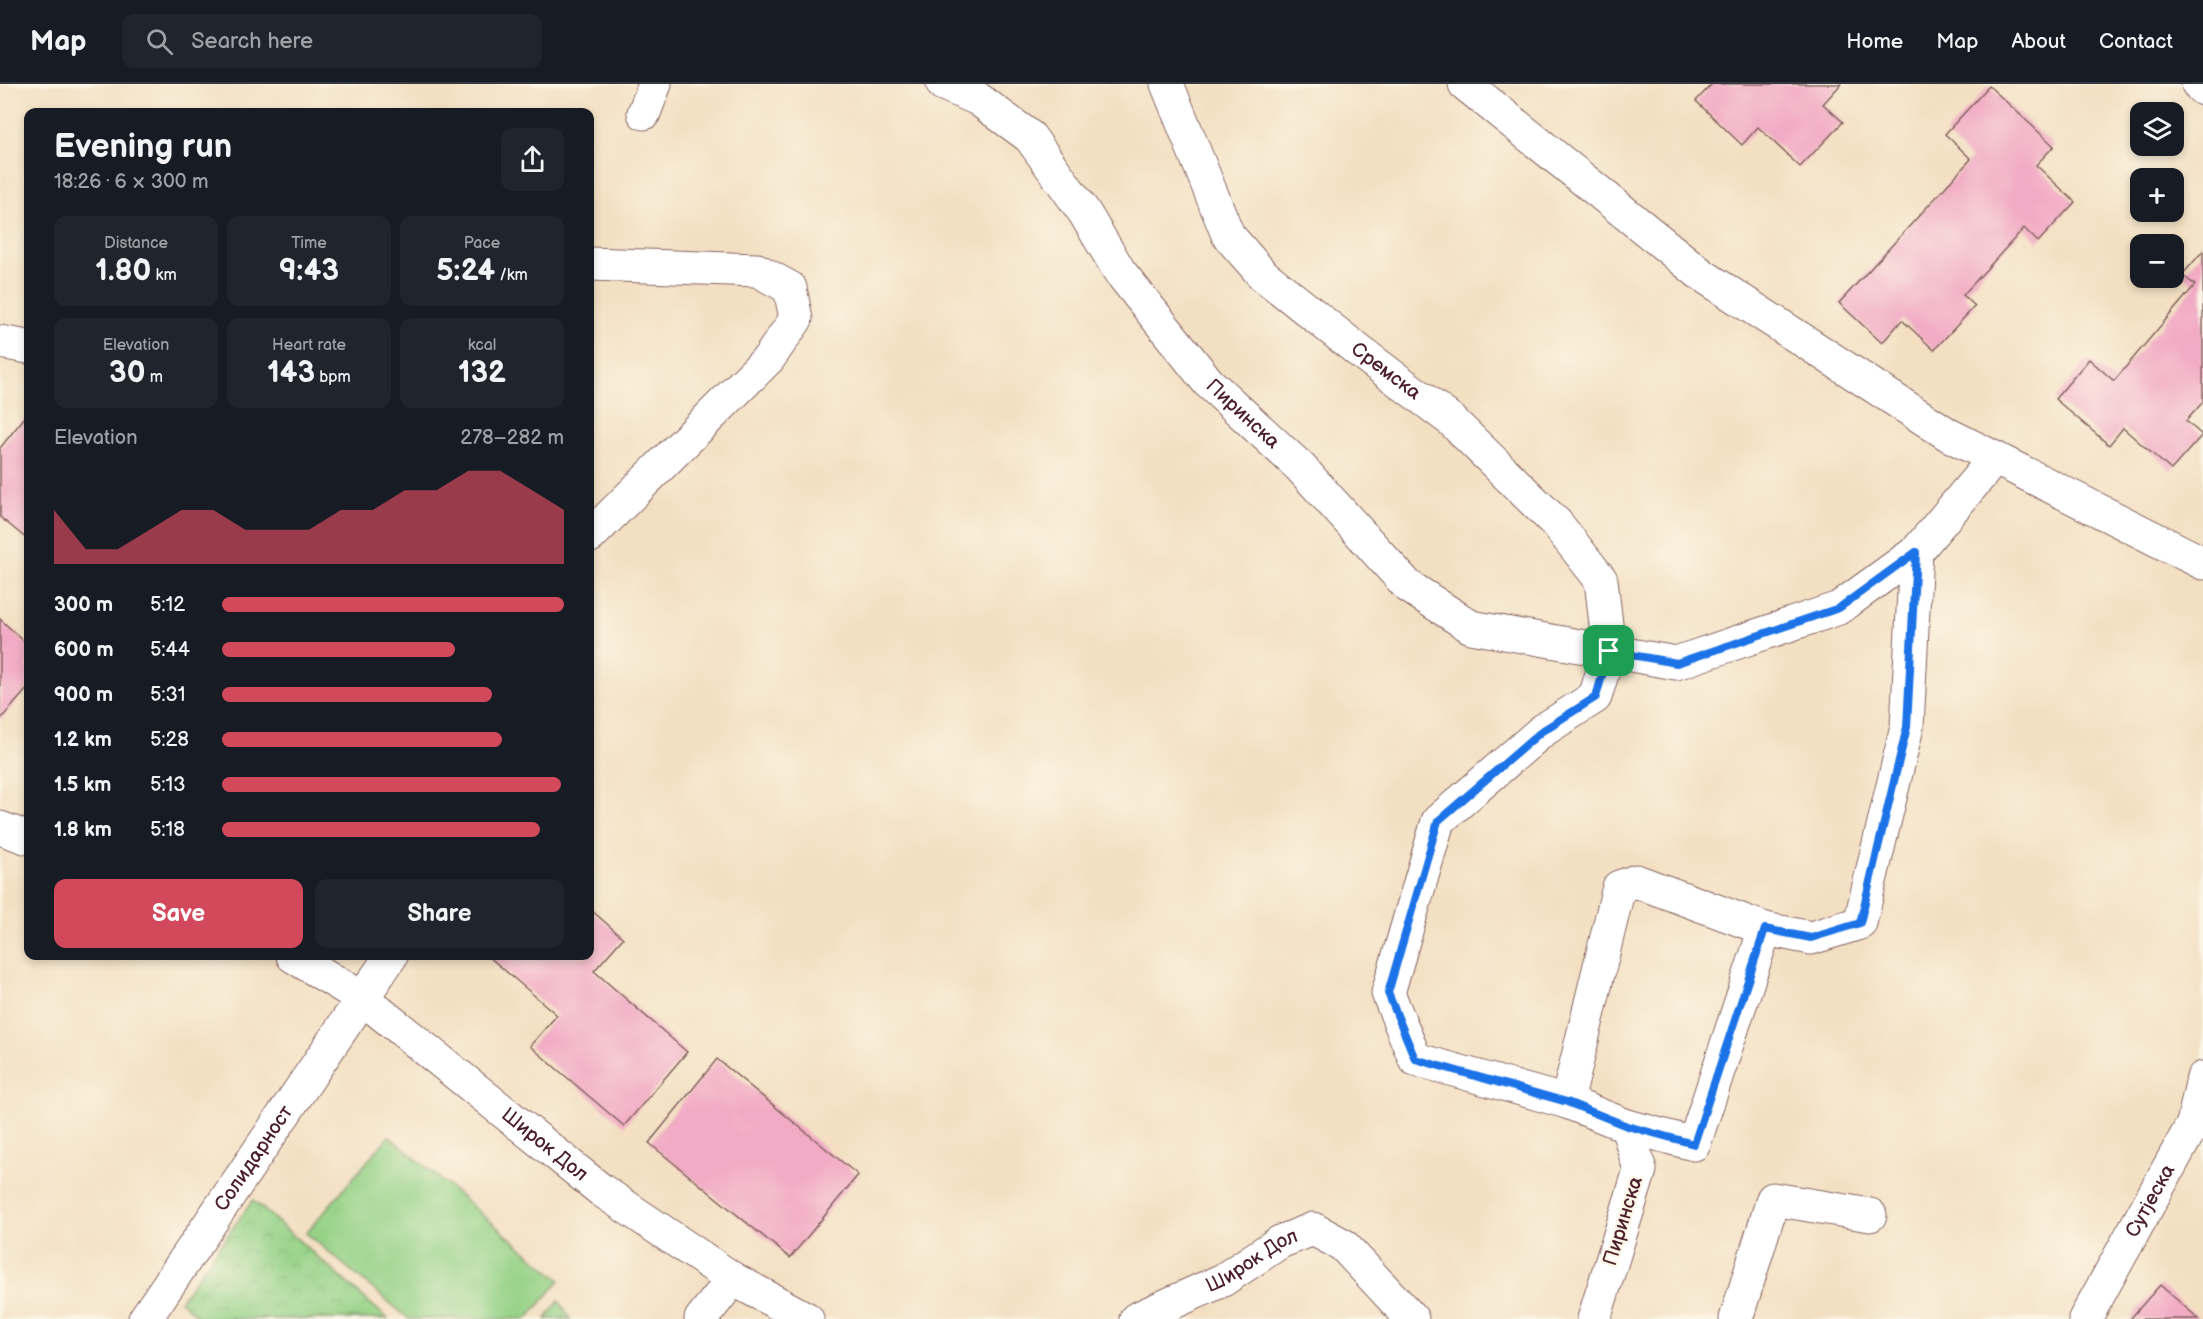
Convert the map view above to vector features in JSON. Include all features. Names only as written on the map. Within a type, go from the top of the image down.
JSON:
[{"type":"street","name":"Пиринска","points":[[943,84],[978,99],[1030,137],[1084,212],[1120,272],[1208,382],[1300,467],[1408,586],[1472,627],[1677,663],[1839,608],[1916,552],[1995,458]]},
{"type":"street","name":"Сремска","points":[[1167,84],[1227,234],[1263,274],[1359,351],[1451,420],[1557,524],[1601,580],[1609,651]]},
{"type":"street","points":[[1465,84],[1702,275],[1949,435],[2203,563]]},
{"type":"street","points":[[2198,84],[2203,89]]},
{"type":"street","points":[[594,264],[757,270],[790,288],[796,319],[769,358],[594,532]]},
{"type":"street","points":[[0,342],[24,346]]},
{"type":"street","points":[[1567,1102],[1618,887],[1636,881],[1765,929],[1811,938],[1860,923],[1907,727],[1916,552]]},
{"type":"street","points":[[1609,651],[1596,697],[1542,731],[1438,821],[1388,993],[1415,1059],[1567,1102],[1627,1126],[1694,1144],[1765,929]]},
{"type":"street","points":[[0,828],[24,837]]},
{"type":"street","name":"Широк Дол","points":[[300,960],[362,998],[601,1190],[733,1279],[807,1319]]},
{"type":"street","name":"Солидарност","points":[[145,1319],[388,960]]},
{"type":"street","name":"Сутјеска","points":[[2085,1319],[2198,1125],[2203,1078]]},
{"type":"street","name":"Пиринска","points":[[1594,1319],[1640,1170],[1627,1126]]},
{"type":"street","points":[[1736,1319],[1773,1199],[1870,1215]]},
{"type":"street","name":"Широк Дол","points":[[1136,1319],[1223,1280],[1280,1242],[1313,1229],[1343,1245],[1412,1319]]},
{"type":"street","points":[[701,1319],[733,1279]]},
{"type":"green space","points":[[389,1136],[560,1280],[527,1319],[409,1319],[306,1233]]},
{"type":"green space","points":[[253,1200],[388,1319],[201,1319],[180,1301]]},
{"type":"green space","points":[[559,1301],[571,1319],[546,1319]]},
{"type":"building","points":[[1712,84],[1841,84],[1823,104],[1843,122],[1800,167],[1758,127],[1742,145],[1696,101]]},
{"type":"building","points":[[1989,86],[2054,146],[2036,165],[2075,202],[2038,242],[2024,228],[1963,295],[1975,306],[1934,350],[1902,320],[1882,343],[1839,303],[1971,159],[1945,134]]},
{"type":"building","points":[[2203,251],[2203,402],[2186,421],[2202,435],[2171,470],[2123,428],[2109,445],[2055,399],[2089,359],[2114,381],[2195,285],[2184,277],[2184,273]]},
{"type":"building","points":[[24,418],[24,537],[0,517],[0,448]]},
{"type":"building","points":[[0,619],[24,641],[24,693],[0,720]]},
{"type":"building","points":[[594,913],[623,938],[594,971],[687,1052],[624,1126],[530,1046],[557,1015],[493,960],[594,960]]},
{"type":"building","points":[[717,1059],[858,1175],[790,1258],[649,1143]]},
{"type":"building","points":[[2160,1285],[2199,1319],[2130,1319]]},
{"type":"route","points":[[1916,552],[1907,727],[1860,923],[1811,938],[1765,929],[1694,1144],[1627,1126],[1567,1102],[1415,1059],[1388,993],[1438,821],[1542,731],[1596,697],[1609,651],[1677,663],[1839,608],[1916,552]]}]
